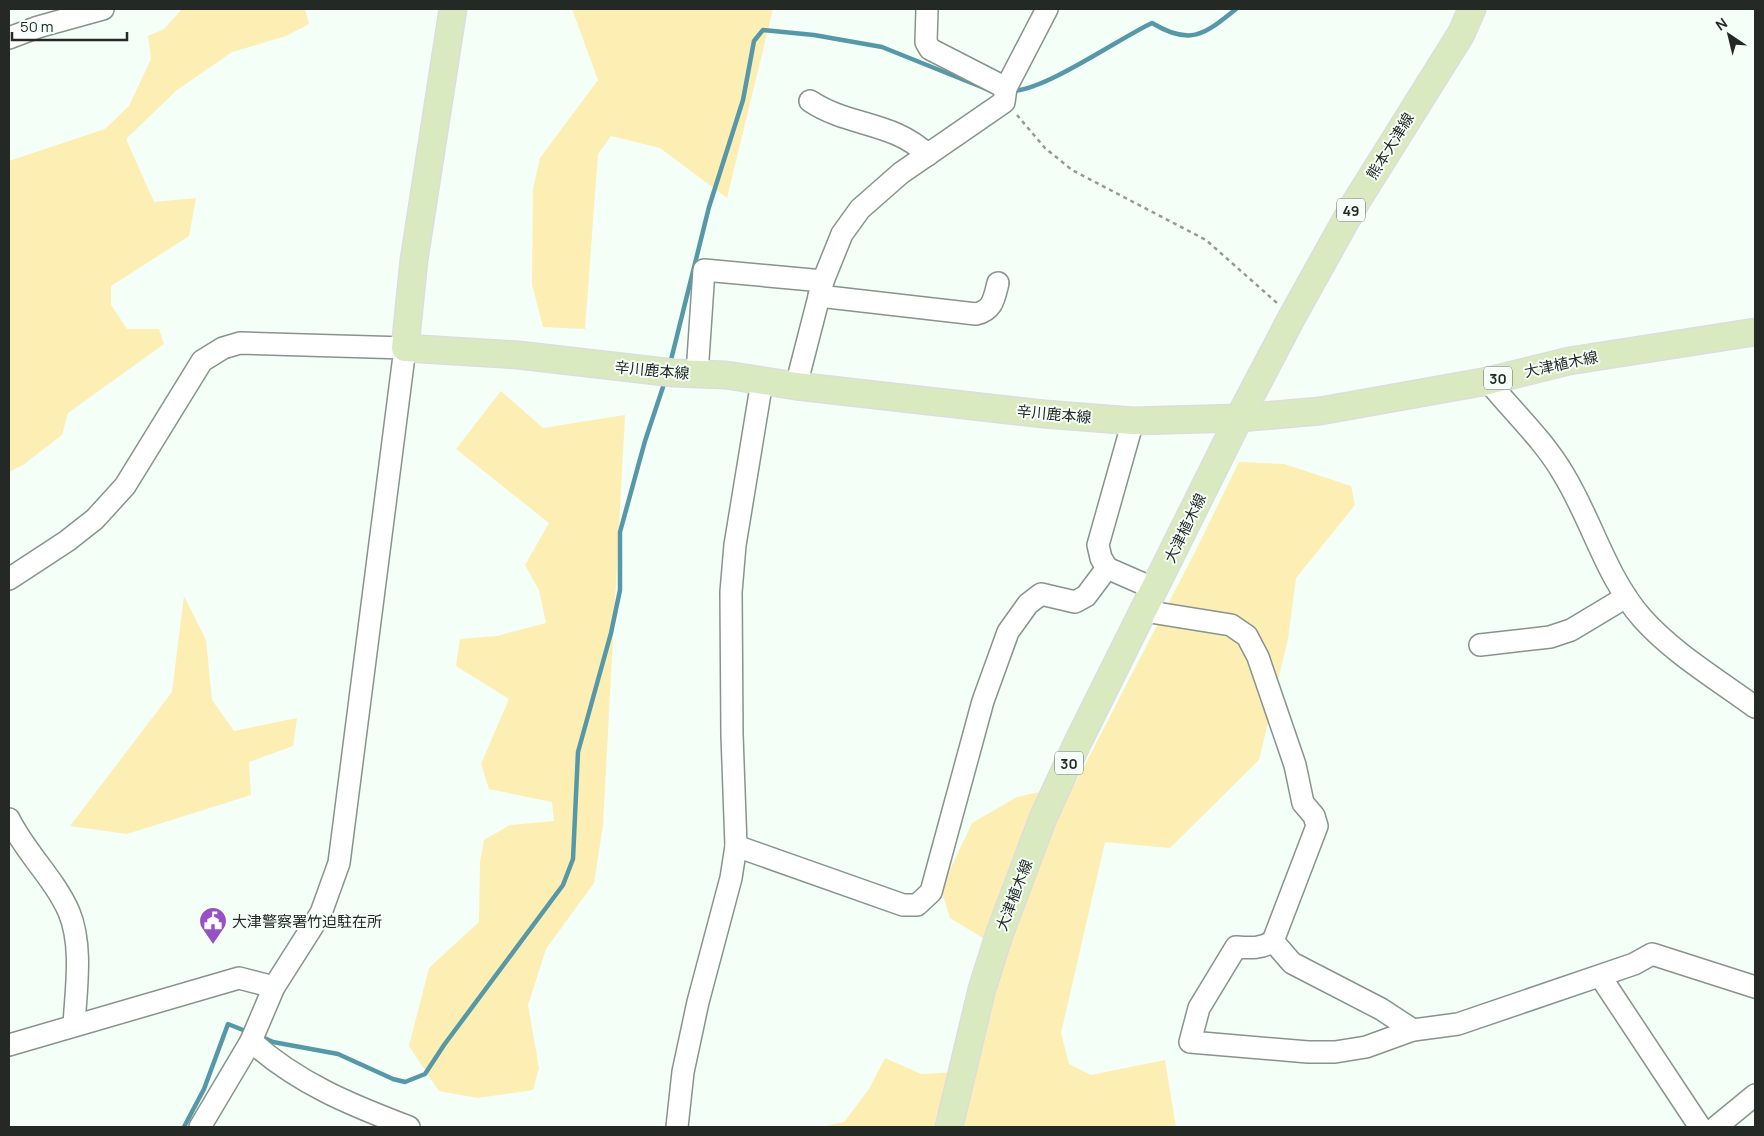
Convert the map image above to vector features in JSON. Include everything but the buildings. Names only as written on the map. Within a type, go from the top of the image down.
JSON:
[{"type":"main road","points":[[405,348],[414,260],[453,9]]},
{"type":"main road","name":"熊本大津線","points":[[1239,418],[1292,317],[1356,202],[1461,34],[1472,9]]},
{"type":"main road","name":"大津植木線","points":[[949,1127],[982,989],[1002,926],[1043,818],[1077,744],[1239,418],[1320,411],[1488,381],[1569,361],[1755,332]]},
{"type":"main road","name":"辛川鹿本線","points":[[405,348],[518,355],[676,373],[762,380],[796,386],[1044,414],[1133,421],[1239,418]]},
{"type":"street","points":[[9,38],[38,27],[103,9]]},
{"type":"street","points":[[927,9],[926,42],[930,49],[1006,88]]},
{"type":"street","points":[[796,386],[821,288],[842,234],[860,209],[901,173],[1004,102],[1006,88],[1047,9]]},
{"type":"street","points":[[810,101],[829,112],[907,138],[928,155]]},
{"type":"street","points":[[676,373],[704,270],[976,314],[986,312],[992,306],[998,284]]},
{"type":"street","points":[[9,579],[67,541],[96,519],[125,486],[202,361],[223,348],[240,343],[405,348],[339,863],[321,913],[274,987],[253,1035],[200,1127]]},
{"type":"street","points":[[677,1127],[683,1072],[698,1002],[731,878],[736,846],[732,735],[731,592],[735,545],[762,380]]},
{"type":"street","points":[[1488,381],[1546,448],[1563,473],[1626,597],[1662,639],[1755,707]]},
{"type":"street","points":[[1133,421],[1098,545],[1101,558],[1108,568],[1150,600],[1231,625],[1246,636],[1258,657],[1295,765],[1303,803],[1314,816],[1317,826],[1273,941],[1266,946],[1256,948],[1236,948],[1199,1008],[1190,1042],[1308,1052],[1335,1052],[1366,1047],[1413,1030],[1458,1024],[1634,964],[1652,954],[1755,987]]},
{"type":"street","points":[[736,846],[903,905],[917,905],[931,892],[983,701],[1008,632],[1028,604],[1041,594],[1075,602],[1086,596],[1108,568]]},
{"type":"street","points":[[1480,645],[1550,636],[1571,630],[1626,597]]},
{"type":"street","points":[[9,819],[17,837],[61,897],[69,913],[75,936],[74,1025]]},
{"type":"street","points":[[1273,941],[1292,963],[1380,1009],[1413,1030]]},
{"type":"street","points":[[1600,976],[1700,1127]]},
{"type":"street","points":[[9,1045],[239,978],[274,987]]},
{"type":"street","points":[[253,1035],[270,1058],[329,1095],[356,1118],[409,1127]]},
{"type":"street","points":[[1716,1127],[1755,1095]]},
{"type":"path","points":[[1006,88],[1015,112],[1045,148],[1072,170],[1206,240],[1292,317]]},
{"type":"shaded area","points":[[182,9],[305,9],[309,24],[286,36],[232,52],[177,90],[126,139],[154,202],[196,198],[189,236],[111,286],[111,305],[127,329],[159,329],[164,344],[68,413],[62,435],[23,465],[9,472],[9,161],[105,129],[129,106],[151,59],[148,36],[164,29]]},
{"type":"shaded area","points":[[572,9],[773,9],[727,198],[660,148],[611,136],[598,154],[585,329],[543,327],[532,284],[533,189],[540,158],[598,80]]},
{"type":"shaded area","points":[[501,391],[543,428],[625,415],[603,825],[594,883],[546,949],[528,1005],[539,1068],[533,1090],[478,1098],[439,1091],[409,1046],[429,968],[479,922],[480,862],[484,840],[510,825],[554,821],[552,802],[489,789],[481,764],[509,699],[456,666],[460,639],[497,636],[546,623],[539,590],[525,565],[549,523],[456,449]]},
{"type":"shaded area","points":[[1239,462],[1284,464],[1351,486],[1355,505],[1296,578],[1288,639],[1259,760],[1170,848],[1105,842],[1061,1033],[1069,1064],[1091,1075],[1165,1060],[1176,1127],[820,1127],[844,1122],[869,1089],[885,1058],[921,1074],[977,1071],[1006,952],[950,918],[941,889],[972,823],[1017,797],[1075,784],[1196,550]]},
{"type":"shaded area","points":[[184,596],[206,640],[212,700],[234,731],[297,718],[293,746],[249,762],[251,795],[127,834],[70,826],[172,692]]},
{"type":"waterway","points":[[1012,91],[1043,82],[1062,73],[1152,23],[1165,30],[1187,36],[1205,31],[1236,9]]},
{"type":"waterway","points":[[670,364],[709,207],[743,100],[754,41],[763,30],[814,35],[882,47],[994,92]]},
{"type":"waterway","points":[[260,1036],[273,1042],[338,1054],[393,1079],[405,1082],[425,1074],[444,1045],[563,885],[573,859],[578,752],[611,633],[620,590],[620,532],[645,441],[665,381]]},
{"type":"waterway","points":[[184,1127],[204,1089],[228,1024],[248,1032]]},
{"type":"place","name":"大津警察署竹迫駐在所","points":[[213,945]]}]
